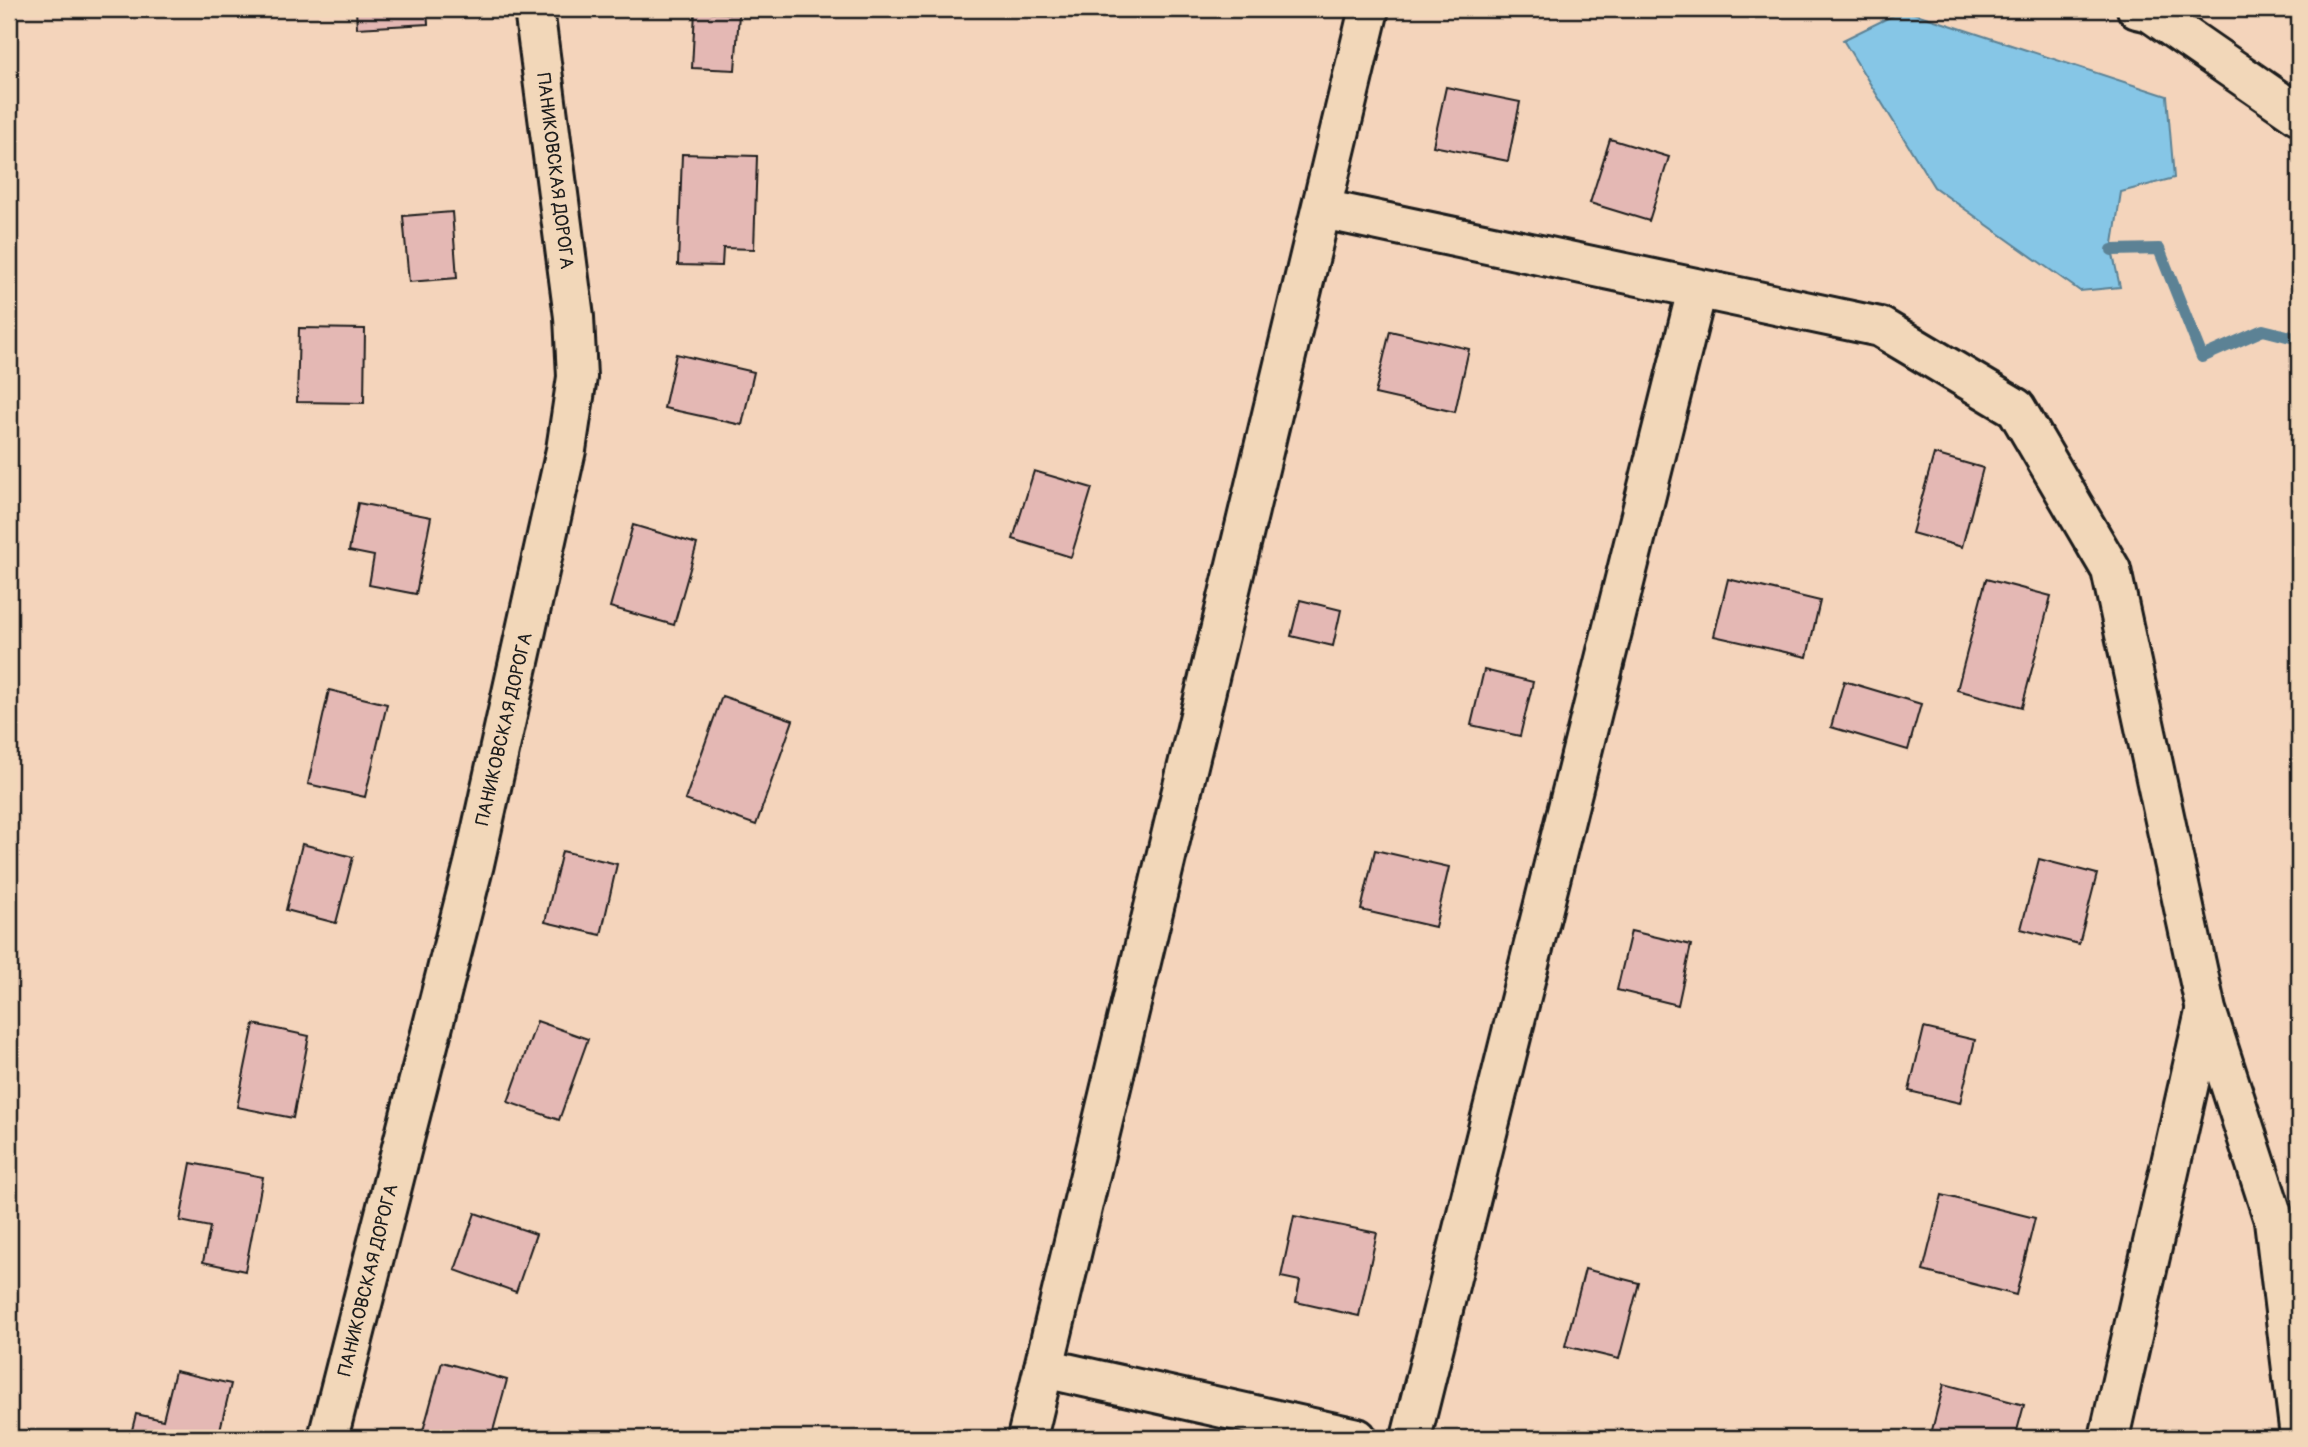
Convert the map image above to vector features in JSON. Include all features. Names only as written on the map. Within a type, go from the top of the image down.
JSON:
[{"type":"street","name":"ПАНИКОВСКАЯ ДОРОГА","points":[[328,1438],[474,864],[566,450],[577,377],[574,317],[534,9]]},
{"type":"street","points":[[1027,1438],[1369,9]]},
{"type":"street","points":[[2137,9],[2150,12],[2299,115]]},
{"type":"street","points":[[1322,209],[1880,327],[2016,408],[2111,570],[2206,1010],[2274,1220],[2299,1428]]},
{"type":"street","points":[[1411,1438],[1696,290]]},
{"type":"street","points":[[2109,1438],[2206,1010]]},
{"type":"street","points":[[1044,1368],[1357,1438]]},
{"type":"water","points":[[1904,10],[2167,96],[2174,178],[2121,192],[2112,250],[2120,287],[2080,291],[1934,187],[1843,40]]},
{"type":"building","points":[[356,9],[427,9],[428,24],[357,28]]},
{"type":"building","points":[[695,11],[739,14],[735,70],[692,68]]},
{"type":"building","points":[[1446,87],[1520,102],[1508,161],[1433,146]]},
{"type":"building","points":[[1610,139],[1669,157],[1649,221],[1590,203]]},
{"type":"building","points":[[682,154],[757,156],[754,249],[723,248],[722,266],[678,265]]},
{"type":"building","points":[[452,212],[457,278],[409,282],[403,216]]},
{"type":"building","points":[[299,328],[365,329],[364,403],[297,402]]},
{"type":"building","points":[[1390,331],[1469,349],[1455,412],[1375,394]]},
{"type":"building","points":[[676,354],[754,372],[742,425],[664,408]]},
{"type":"building","points":[[1934,454],[1983,468],[1962,547],[1912,533]]},
{"type":"building","points":[[1034,471],[1092,488],[1071,557],[1013,539]]},
{"type":"building","points":[[358,503],[431,517],[416,594],[369,585],[374,556],[349,551]]},
{"type":"building","points":[[633,525],[697,544],[674,625],[610,607]]},
{"type":"building","points":[[1728,579],[1820,601],[1807,657],[1714,636]]},
{"type":"building","points":[[1986,579],[2051,596],[2022,707],[1957,690]]},
{"type":"building","points":[[1300,600],[1341,610],[1333,646],[1291,636]]},
{"type":"building","points":[[1484,670],[1533,682],[1520,736],[1471,725]]},
{"type":"building","points":[[1844,681],[1921,704],[1908,750],[1831,727]]},
{"type":"building","points":[[329,690],[387,704],[365,797],[308,784]]},
{"type":"building","points":[[722,696],[793,720],[756,825],[685,800]]},
{"type":"building","points":[[302,844],[353,857],[336,923],[286,910]]},
{"type":"building","points":[[1375,850],[1449,867],[1435,927],[1361,910]]},
{"type":"building","points":[[562,851],[617,864],[601,935],[545,922]]},
{"type":"building","points":[[2039,859],[2097,874],[2079,944],[2021,929]]},
{"type":"building","points":[[1631,931],[1691,945],[1678,1005],[1617,990]]},
{"type":"building","points":[[537,1021],[588,1039],[559,1120],[508,1102]]},
{"type":"building","points":[[254,1024],[309,1036],[293,1118],[237,1107]]},
{"type":"building","points":[[1924,1028],[1975,1040],[1960,1103],[1909,1091]]},
{"type":"building","points":[[191,1163],[263,1177],[245,1271],[203,1262],[210,1227],[180,1221]]},
{"type":"building","points":[[1942,1195],[2035,1218],[2016,1295],[1923,1271]]},
{"type":"building","points":[[475,1213],[536,1234],[516,1292],[455,1270]]},
{"type":"building","points":[[1294,1216],[1377,1233],[1359,1316],[1296,1302],[1300,1281],[1281,1277]]},
{"type":"building","points":[[1585,1269],[1639,1283],[1619,1359],[1565,1346]]},
{"type":"building","points":[[442,1362],[507,1380],[491,1438],[421,1438]]},
{"type":"building","points":[[175,1371],[231,1384],[218,1438],[130,1438],[136,1414],[163,1420]]},
{"type":"building","points":[[1944,1384],[2024,1405],[2015,1438],[1930,1438]]},
{"type":"waterway","points":[[2112,250],[2159,249],[2202,357],[2263,330],[2299,339]]}]
